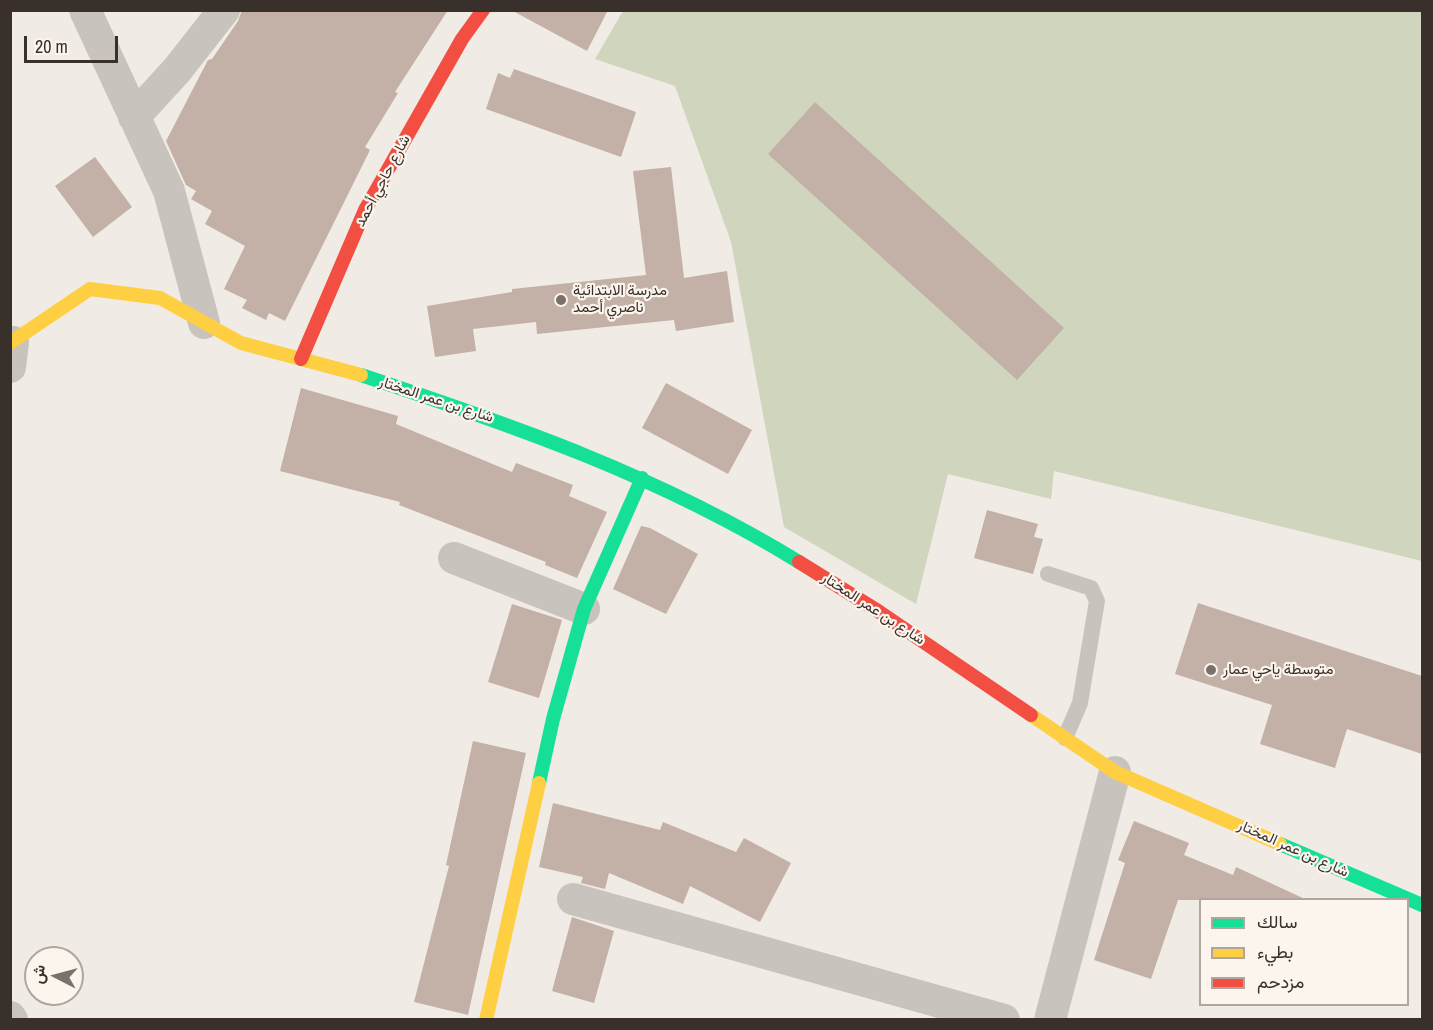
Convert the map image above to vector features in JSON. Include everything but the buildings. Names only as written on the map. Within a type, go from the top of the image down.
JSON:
[{"type":"street","points":[[85,10],[169,191],[204,322]]},
{"type":"street","points":[[134,117],[177,70],[224,10]]},
{"type":"street","name":"شارع حاجي أحمد","points":[[301,360],[365,210],[462,39],[483,10]]},
{"type":"street","name":"شارع بن عمر المختار","points":[[11,351],[90,288],[160,298],[241,343],[359,375],[513,425],[642,478],[758,537],[878,611],[1115,772],[1406,898]]},
{"type":"street","points":[[486,1020],[553,719],[584,609],[642,478]]},
{"type":"street","points":[[454,558],[584,609]]},
{"type":"street","points":[[1050,1020],[1115,772]]},
{"type":"street","points":[[573,898],[1004,1020]]},
{"type":"lane","points":[[1048,574],[1091,588],[1096,601],[1080,703],[1065,738]]},
{"type":"green space","points":[[623,11],[1422,11],[1422,561],[1054,471],[1051,499],[948,474],[916,604],[784,527],[731,242],[675,86],[595,59]]},
{"type":"traffic: fast","points":[[361,375],[530,434],[639,478],[746,531],[799,562]]},
{"type":"traffic: fast","points":[[539,783],[553,719],[584,609],[642,478]]},
{"type":"traffic: fast","points":[[1280,844],[1406,898]]},
{"type":"traffic: fast","points":[[1409,899],[1422,905]]},
{"type":"traffic: slow","points":[[10,343],[90,289],[160,298],[241,343],[361,375]]},
{"type":"traffic: slow","points":[[1031,715],[1115,772],[1280,844]]},
{"type":"traffic: slow","points":[[486,1020],[539,783]]},
{"type":"traffic: jam","points":[[301,359],[365,210],[462,39],[483,10]]},
{"type":"traffic: jam","points":[[799,562],[878,611],[1031,715]]},
{"type":"place","name":"مدرسة الابتدائية ناصري أحمد","points":[[561,300]]},
{"type":"place","name":"متوسطة ياحي عمار","points":[[1211,670]]}]
